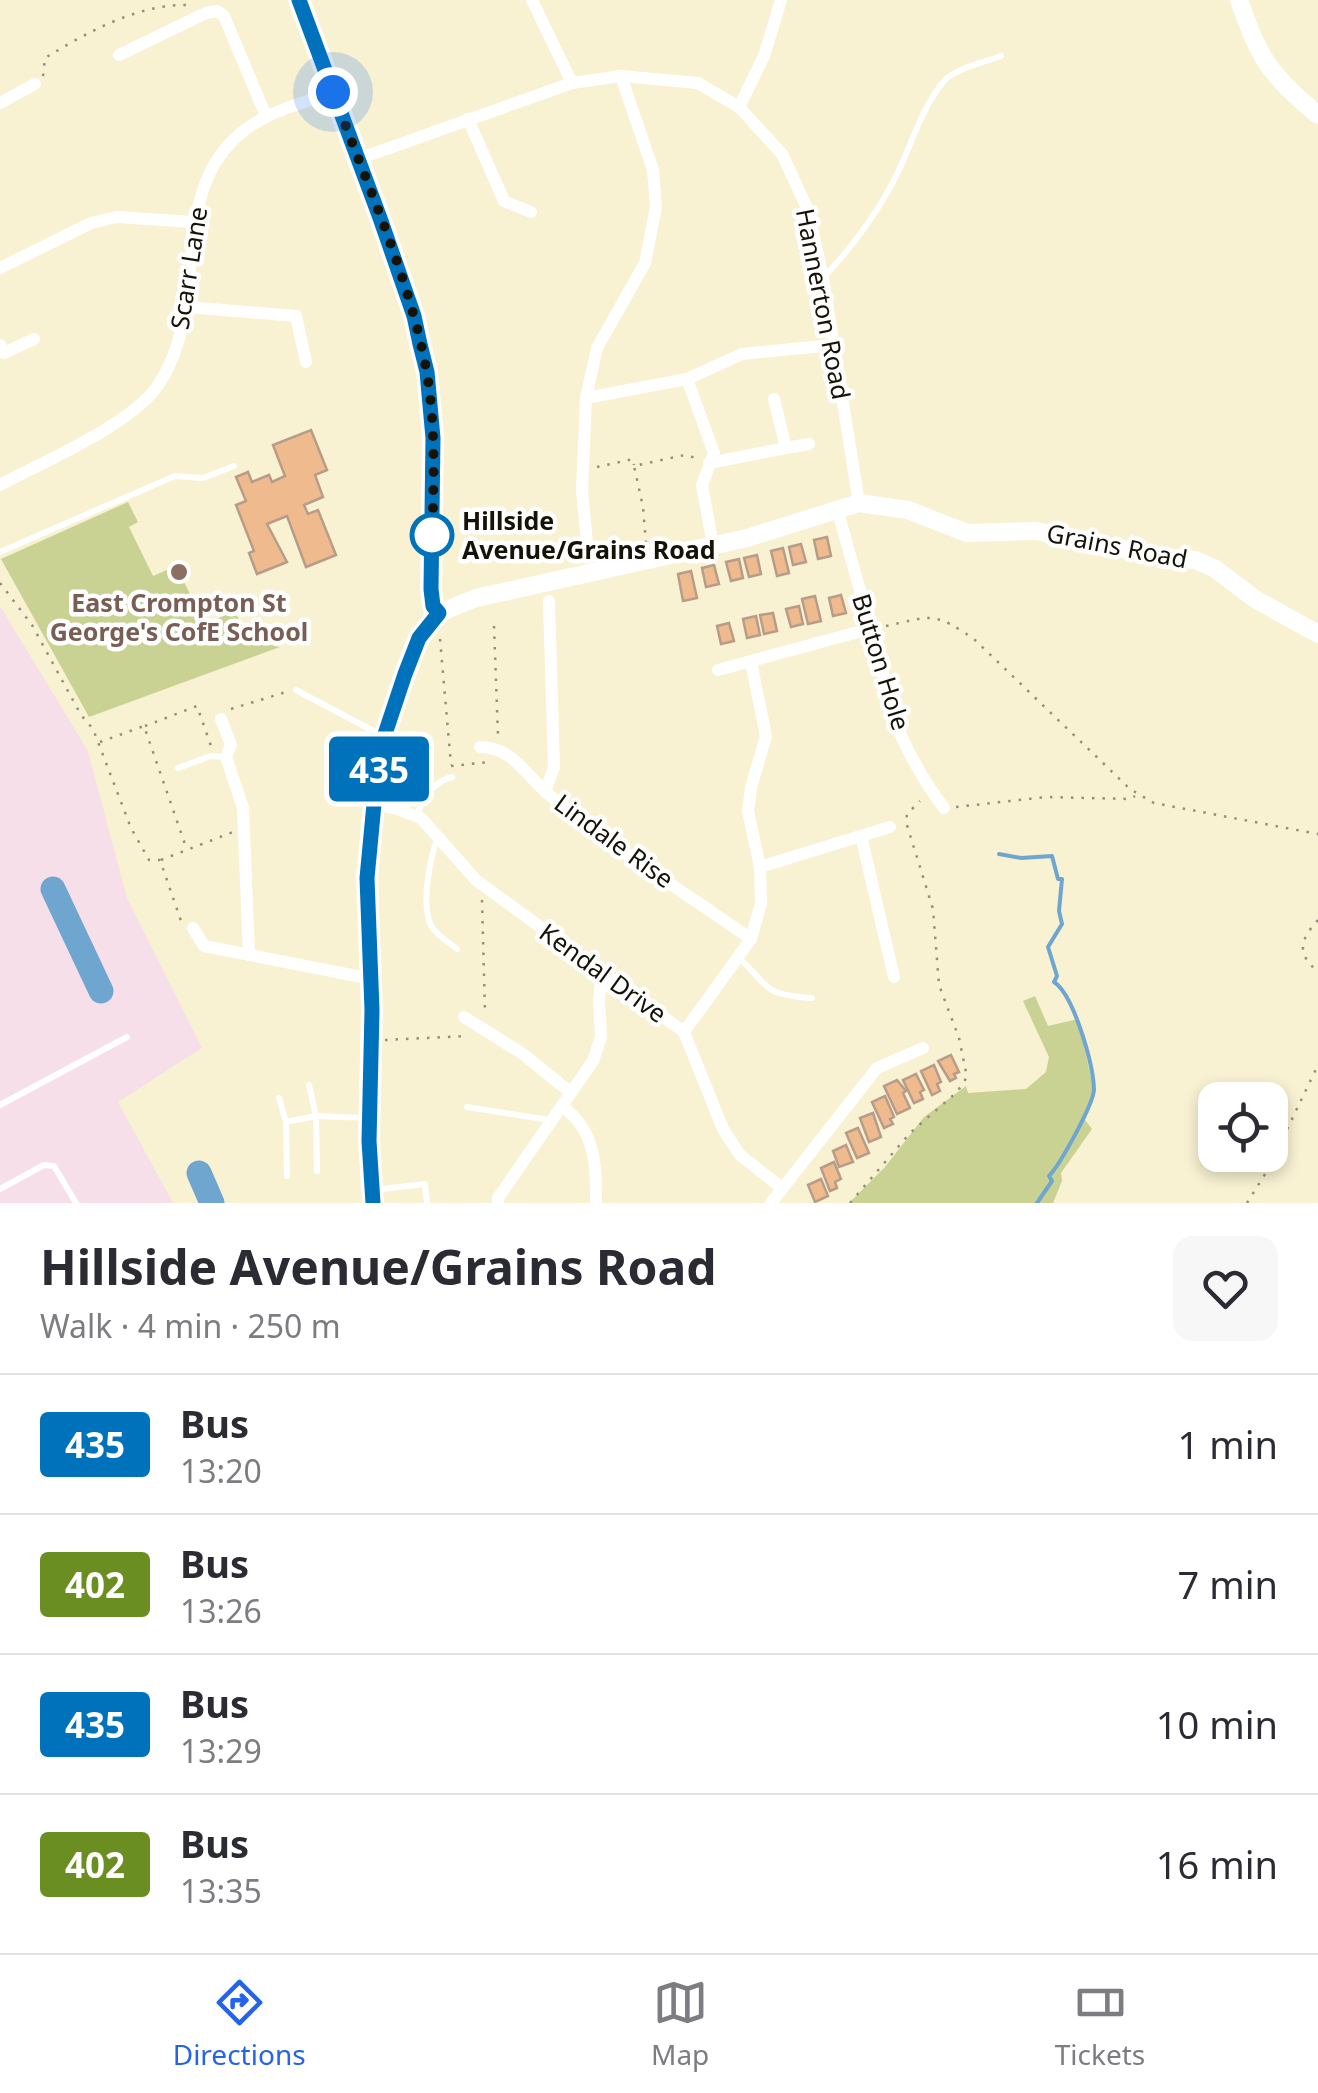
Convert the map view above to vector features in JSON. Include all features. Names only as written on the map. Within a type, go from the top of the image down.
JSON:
[{"type":"street","points":[[299,0],[414,316],[427,372],[433,438],[435,617],[419,638],[384,740],[367,878],[372,979],[372,1196]]},
{"type":"street","points":[[532,0],[572,83]]},
{"type":"street","points":[[738,107],[764,56],[781,0]]},
{"type":"street","points":[[1239,0],[1266,66],[1280,84],[1318,115]]},
{"type":"street","points":[[119,56],[218,6],[266,116]]},
{"type":"street","points":[[138,46],[144,60]]},
{"type":"street","points":[[588,553],[582,492],[586,398],[597,348],[645,264],[656,206],[652,170],[621,76]]},
{"type":"street","name":"Hannerton Road","points":[[358,159],[572,83],[621,76],[698,83],[738,107],[782,154],[808,210],[823,278],[859,503]]},
{"type":"street","points":[[0,104],[35,84]]},
{"type":"street","name":"Scarr Lane","points":[[0,485],[124,418],[156,389],[177,346],[187,308],[193,222],[213,163],[237,137],[266,116],[333,92]]},
{"type":"street","points":[[468,119],[504,201],[531,212]]},
{"type":"street","points":[[0,268],[92,223],[116,217],[193,222]]},
{"type":"street","points":[[187,308],[296,316],[306,362]]},
{"type":"street","points":[[0,345],[4,352],[34,339]]},
{"type":"street","points":[[586,398],[686,379],[742,354],[833,345]]},
{"type":"street","points":[[686,379],[714,453],[702,486],[711,534]]},
{"type":"street","points":[[774,399],[786,448]]},
{"type":"street","points":[[709,463],[809,444]]},
{"type":"street","name":"Grains Road","points":[[435,617],[476,598],[747,538],[859,503],[908,510],[966,533],[1036,531],[1142,554],[1195,560],[1318,634]]},
{"type":"street","name":"Button Hole","points":[[837,508],[896,723],[944,808]]},
{"type":"street","points":[[545,792],[554,768],[549,602]]},
{"type":"street","points":[[718,670],[869,629]]},
{"type":"street","points":[[684,1032],[751,939],[761,904],[760,868],[748,811],[766,736],[750,662]]},
{"type":"street","points":[[220,716],[230,745],[226,757],[243,808],[250,955]]},
{"type":"street","points":[[480,747],[497,747]]},
{"type":"street","name":"Lindale Rise","points":[[497,747],[509,753],[545,792],[751,939]]},
{"type":"street","name":"Kendal Drive","points":[[374,804],[415,816],[481,884],[684,1032],[722,1129],[740,1155],[782,1188]]},
{"type":"street","points":[[760,868],[890,826]]},
{"type":"street","points":[[861,836],[894,978]]},
{"type":"street","points":[[193,928],[204,946],[372,979]]},
{"type":"street","points":[[498,1203],[593,1061],[602,1036],[598,1000],[602,974]]},
{"type":"street","points":[[464,1017],[523,1054],[570,1092]]},
{"type":"street","points":[[771,1203],[877,1068],[923,1048]]},
{"type":"street","points":[[562,1106],[578,1117],[588,1133],[596,1165],[596,1203]]},
{"type":"lane","points":[[823,278],[877,210],[900,169],[914,132],[947,77],[1002,56]]},
{"type":"lane","points":[[0,552],[176,476],[203,478],[234,466]]},
{"type":"lane","points":[[296,690],[384,740]]},
{"type":"lane","points":[[355,742],[384,740]]},
{"type":"lane","points":[[178,768],[210,756],[226,757]]},
{"type":"lane","points":[[415,816],[430,790],[452,777]]},
{"type":"lane","points":[[438,836],[428,863],[429,920],[435,932],[457,949]]},
{"type":"lane","points":[[738,957],[775,994],[812,998]]},
{"type":"lane","points":[[0,1106],[127,1038]]},
{"type":"lane","points":[[309,1085],[316,1116],[317,1171]]},
{"type":"lane","points":[[279,1098],[286,1122],[286,1176]]},
{"type":"lane","points":[[467,1107],[551,1120]]},
{"type":"lane","points":[[286,1122],[316,1116],[370,1118]]},
{"type":"lane","points":[[0,1189],[44,1164],[54,1166],[76,1203]]},
{"type":"lane","points":[[372,1196],[424,1184],[427,1203]]},
{"type":"path","points":[[35,84],[46,71],[44,58],[134,13],[188,4],[218,6]]},
{"type":"path","points":[[634,466],[685,455],[709,463]]},
{"type":"path","points":[[583,468],[632,459],[650,559]]},
{"type":"path","points":[[0,583],[32,625],[98,743],[131,828],[149,860],[160,860],[233,832],[245,832]]},
{"type":"path","points":[[869,629],[935,616],[946,620],[974,639],[1138,794],[1169,808],[1318,834]]},
{"type":"path","points":[[435,617],[452,777]]},
{"type":"path","points":[[451,766],[489,762],[497,747],[494,626]]},
{"type":"path","points":[[220,716],[296,690]]},
{"type":"path","points":[[98,743],[197,706],[212,749],[210,756]]},
{"type":"path","points":[[144,726],[187,850]]},
{"type":"path","points":[[850,1203],[910,1133],[957,1092],[967,1077],[959,1038],[939,984],[933,909],[906,822],[912,808],[933,794]]},
{"type":"path","points":[[944,808],[1046,797],[1130,799],[1138,794]]},
{"type":"path","points":[[160,860],[184,928],[193,928]]},
{"type":"path","points":[[372,1040],[461,1037],[486,1031],[481,884]]},
{"type":"path","points":[[1318,920],[1303,936],[1300,946],[1307,962],[1318,972]]},
{"type":"path","points":[[1247,1203],[1318,1065]]},
{"type":"shaded area","points":[[0,606],[88,751],[127,898],[202,1048],[118,1102],[173,1203],[0,1203]]},
{"type":"green space","points":[[128,502],[138,522],[129,527],[153,576],[176,566],[205,624],[234,611],[253,635],[280,647],[89,717],[1,559]]},
{"type":"green space","points":[[1035,996],[1048,1026],[1078,1019],[1094,1091],[1085,1120],[1092,1129],[1061,1173],[1062,1181],[1053,1203],[849,1203],[885,1167],[924,1117],[966,1086],[968,1093],[1026,1089],[1046,1072],[1049,1057],[1023,1001]]},
{"type":"building","points":[[311,430],[327,470],[315,475],[323,497],[304,505],[308,514],[318,510],[336,555],[306,567],[287,516],[267,524],[287,562],[257,574],[249,553],[254,551],[236,505],[246,501],[236,477],[248,472],[252,482],[269,475],[272,482],[285,476],[273,445]]},
{"type":"building","points":[[827,537],[831,556],[818,559],[814,540]]},
{"type":"building","points":[[801,544],[806,562],[793,565],[789,547]]},
{"type":"building","points":[[783,548],[789,573],[777,576],[771,551]]},
{"type":"building","points":[[757,555],[761,574],[749,577],[744,558]]},
{"type":"building","points":[[739,559],[743,578],[731,581],[726,562]]},
{"type":"building","points":[[714,565],[719,584],[706,587],[702,568]]},
{"type":"building","points":[[691,571],[697,598],[683,601],[678,574]]},
{"type":"building","points":[[841,595],[846,613],[833,616],[829,598]]},
{"type":"building","points":[[815,596],[821,621],[808,624],[802,599]]},
{"type":"building","points":[[799,606],[803,624],[791,627],[786,609]]},
{"type":"building","points":[[773,613],[777,631],[764,634],[760,615]]},
{"type":"building","points":[[756,616],[760,635],[747,638],[743,619]]},
{"type":"building","points":[[729,623],[734,641],[721,644],[717,626]]},
{"type":"building","points":[[951,1055],[959,1072],[950,1081],[938,1061]]},
{"type":"building","points":[[934,1065],[941,1082],[937,1084],[940,1091],[932,1095],[921,1071]]},
{"type":"building","points":[[916,1074],[924,1090],[920,1092],[923,1099],[914,1103],[903,1080]]},
{"type":"building","points":[[897,1080],[906,1091],[903,1093],[910,1108],[897,1114],[884,1086]]},
{"type":"building","points":[[885,1096],[894,1117],[890,1119],[893,1124],[884,1128],[872,1102]]},
{"type":"building","points":[[873,1113],[881,1137],[869,1142],[860,1118]]},
{"type":"building","points":[[858,1128],[869,1153],[857,1158],[846,1133]]},
{"type":"building","points":[[846,1145],[853,1162],[839,1167],[833,1151]]},
{"type":"building","points":[[834,1162],[841,1179],[835,1182],[837,1188],[830,1191],[821,1168]]},
{"type":"building","points":[[821,1179],[828,1196],[815,1202],[808,1185]]},
{"type":"waterway","points":[[999,854],[1021,858],[1052,856],[1058,879],[1062,879],[1062,924],[1048,947],[1057,976],[1054,982],[1075,1015],[1093,1078],[1088,1108],[1037,1203]]},
{"type":"waterway","points":[[53,889],[101,991]]},
{"type":"waterway","points":[[199,1173],[212,1203]]},
{"type":"bus line","name":"435","points":[[299,0],[414,316],[427,372],[433,438],[431,589],[433,606],[439,613],[419,638],[383,740],[367,878],[373,1203]]},
{"type":"place","name":"Hillside Avenue/Grains Road","points":[[432,535]]},
{"type":"place","name":"East Crompton St George's CofE School","points":[[179,572]]},
{"type":"route","points":[[333,92],[414,316],[427,372],[433,438],[432,552],[432,535]]}]
